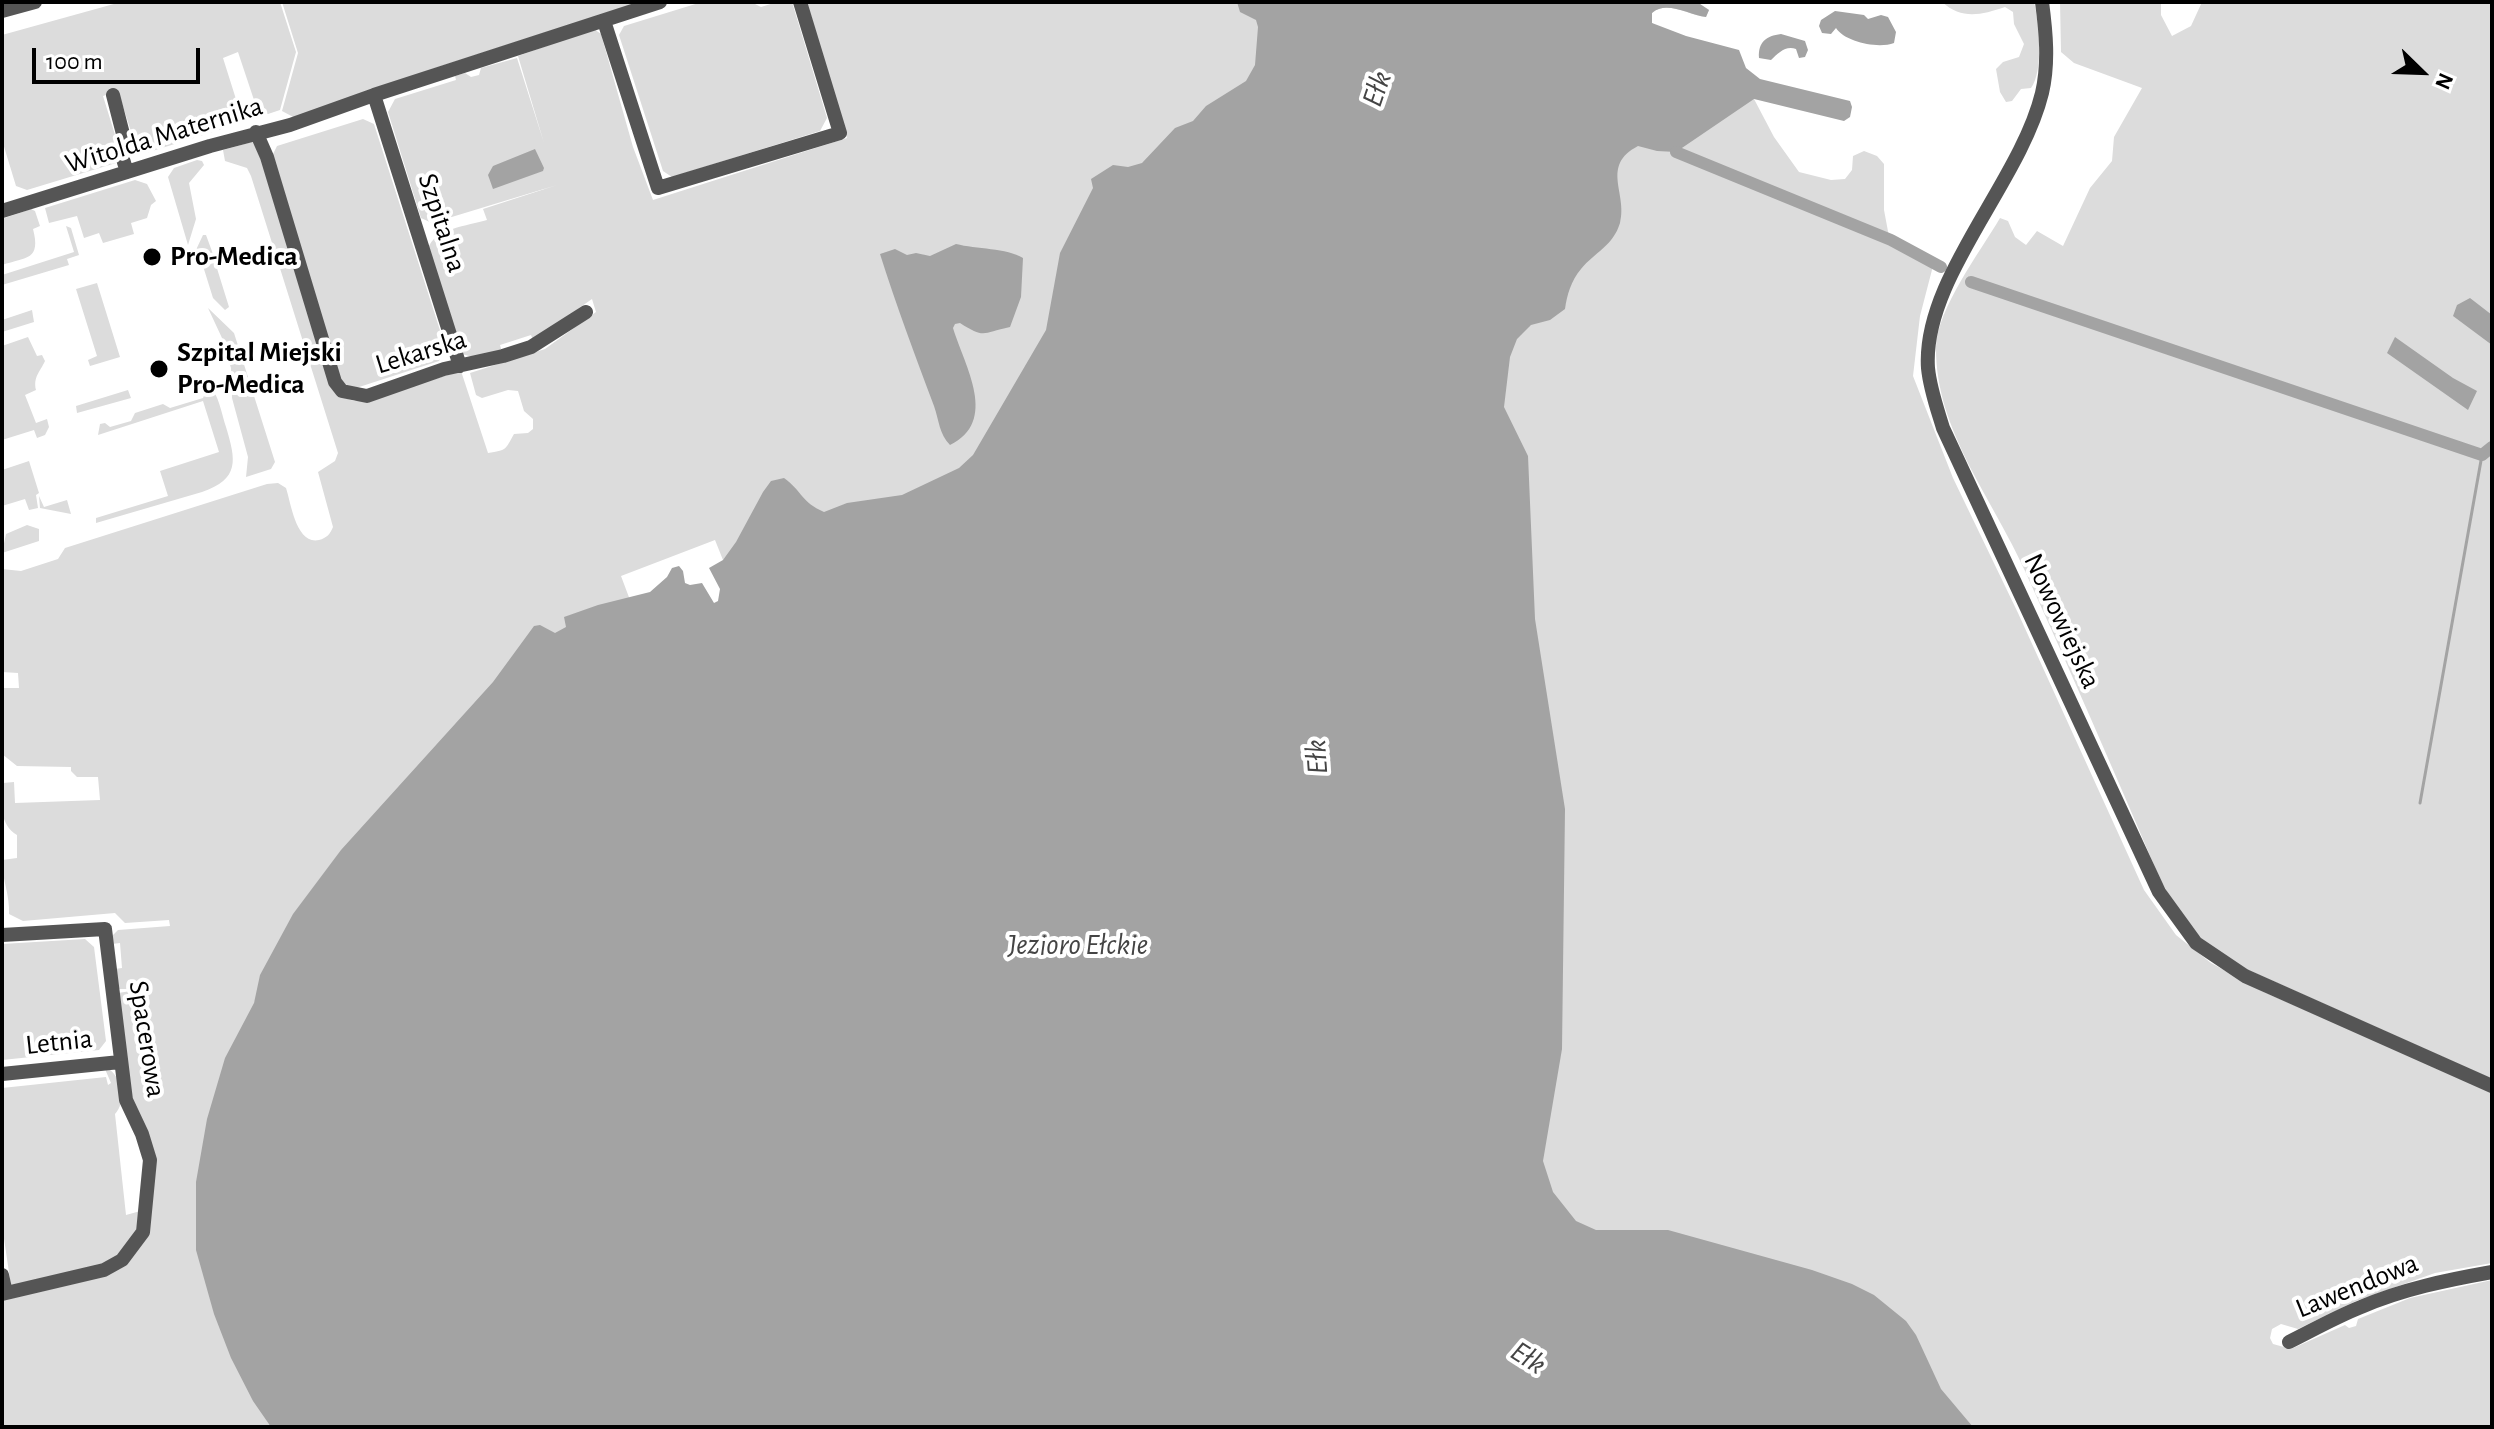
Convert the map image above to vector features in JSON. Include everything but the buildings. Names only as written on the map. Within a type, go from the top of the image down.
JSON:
[{"type":"street","points":[[2,11],[35,2]]},
{"type":"street","name":"Witolda Maternika","points":[[2,211],[256,132],[290,125],[660,2]]},
{"type":"street","points":[[604,21],[658,188],[840,133],[800,2]]},
{"type":"street","name":"Nowowiejska","points":[[2042,2],[2047,63],[2037,113],[2021,151],[1949,279],[1933,322],[1928,365],[1930,388],[1943,428],[2159,892],[2196,943],[2245,976],[2492,1086]]},
{"type":"street","points":[[113,95],[123,134],[122,156],[127,172]]},
{"type":"street","name":"Szpitalna","points":[[374,95],[460,366]]},
{"type":"street","name":"Lekarska","points":[[256,132],[267,157],[335,382],[342,391],[367,396],[531,347],[586,312]]},
{"type":"street","name":"Spacerowa","points":[[2,935],[105,929],[126,1100],[150,1160],[143,1232],[122,1260],[104,1270],[4,1293]]},
{"type":"street","name":"Letnia","points":[[2,1074],[120,1062]]},
{"type":"street","name":"Lawendowa","points":[[2289,1342],[2362,1306],[2398,1293],[2435,1282],[2492,1272]]},
{"type":"street","points":[[2,1275],[4,1293]]},
{"type":"shaded area","points":[[121,2],[280,2],[296,52],[280,110],[268,114],[257,109],[238,52],[223,58],[241,115],[235,125],[146,153],[136,147],[118,91],[103,96],[120,151],[116,163],[27,190],[16,186],[2,140],[2,35]]},
{"type":"shaded area","points":[[282,2],[640,2],[435,68],[297,119],[282,111],[298,53]]},
{"type":"shaded area","points":[[702,2],[751,2],[761,7],[792,2],[827,118],[820,131],[672,177],[663,171],[619,35],[624,26]]},
{"type":"shaded area","points":[[807,2],[1358,2],[1055,446],[723,560],[715,540],[621,576],[633,608],[257,996],[254,1003],[324,1427],[2,1427],[2,1300],[133,1255],[153,1174],[132,1100],[118,993],[144,989],[117,989],[115,969],[122,968],[120,943],[112,944],[112,936],[118,930],[170,926],[169,920],[125,923],[115,913],[23,921],[9,914],[2,860],[17,858],[17,835],[11,831],[2,813],[3,783],[14,782],[15,803],[100,800],[98,777],[77,777],[71,767],[17,766],[2,754],[2,688],[19,688],[18,673],[2,672],[2,569],[21,571],[58,559],[65,548],[267,484],[278,483],[286,488],[296,522],[311,540],[322,539],[333,527],[318,472],[335,461],[338,453],[251,176],[247,168],[225,161],[223,150],[252,142],[257,145],[342,397],[354,401],[367,400],[461,371],[488,453],[499,451],[507,446],[514,434],[528,433],[533,429],[533,419],[524,411],[518,391],[508,390],[482,398],[476,395],[470,373],[545,349],[596,312],[592,299],[533,340],[531,335],[500,345],[502,352],[476,358],[462,354],[428,249],[431,242],[444,232],[487,220],[483,209],[557,185],[432,223],[421,218],[388,112],[395,99],[456,80],[455,76],[465,73],[471,77],[479,75],[481,68],[517,58],[544,143],[518,56],[594,29],[601,34],[633,147],[653,200],[847,138]]},
{"type":"shaded area","points":[[1697,2],[1709,10],[1706,17],[1664,8],[1652,13],[1652,23],[1754,99],[1774,137],[1799,172],[1831,180],[1845,179],[1852,170],[1853,156],[1864,151],[1877,156],[1884,164],[1884,210],[1890,242],[1933,266],[1920,316],[1913,376],[1953,478],[2144,890],[2176,935],[2211,963],[2266,993],[2492,1091],[2492,1263],[2435,1273],[2356,1301],[2298,1329],[2281,1324],[2272,1329],[2270,1338],[2273,1344],[2291,1349],[2345,1325],[2349,1328],[2356,1326],[2358,1319],[2410,1298],[2492,1280],[2492,1427],[1953,1427],[1552,1251],[1440,339],[1593,6]]},
{"type":"shaded area","points":[[1942,2],[2034,2],[2039,59],[2031,88],[2021,89],[2012,101],[2006,102],[2000,92],[1996,69],[2003,62],[2019,57],[2024,44],[2014,24],[2013,12],[2005,7],[1980,14],[1964,14]]},
{"type":"shaded area","points":[[2060,2],[2161,2],[2161,15],[2172,36],[2191,26],[2202,2],[2492,2],[2492,1079],[2235,964],[2188,924],[2157,872],[2025,571],[1955,435],[1938,378],[1936,347],[1938,332],[1951,298],[2000,218],[2008,221],[2015,237],[2026,245],[2037,231],[2063,246],[2090,188],[2112,161],[2114,137],[2142,88],[2074,63],[2061,52]]},
{"type":"shaded area","points":[[363,119],[374,124],[446,349],[439,361],[353,389],[341,383],[272,156],[277,146]]},
{"type":"shaded area","points":[[197,160],[204,165],[189,183],[196,219],[188,245],[168,177],[174,168]]},
{"type":"shaded area","points":[[135,180],[147,184],[156,201],[151,205],[147,218],[131,223],[134,234],[103,243],[99,233],[84,238],[77,216],[49,223],[45,208]]},
{"type":"shaded area","points":[[31,209],[35,211],[40,226],[33,229],[33,252],[30,256],[2,265],[2,219]]},
{"type":"shaded area","points":[[66,226],[71,228],[79,255],[67,259],[69,265],[2,285],[2,275],[74,252]]},
{"type":"shaded area","points":[[203,235],[206,235],[213,254],[197,259],[195,252]]},
{"type":"shaded area","points":[[215,262],[229,307],[225,310],[213,298],[203,266]]},
{"type":"shaded area","points":[[97,283],[120,357],[90,366],[88,360],[97,356],[76,289]]},
{"type":"shaded area","points":[[208,308],[234,333],[275,462],[271,469],[246,477],[248,457],[232,398],[231,368]]},
{"type":"shaded area","points":[[32,310],[34,322],[2,332],[2,320]]},
{"type":"shaded area","points":[[28,337],[37,356],[42,355],[45,361],[36,378],[36,390],[25,395],[36,423],[47,419],[49,427],[45,435],[37,438],[34,430],[2,440],[2,346]]},
{"type":"shaded area","points":[[128,390],[131,398],[77,413],[76,406]]},
{"type":"shaded area","points":[[213,390],[232,449],[232,467],[223,481],[202,492],[96,523],[96,518],[168,496],[160,471],[219,452],[203,401],[98,435],[100,424],[110,427],[131,421],[135,413],[163,404],[170,408],[203,398],[206,391]]},
{"type":"shaded area","points":[[29,461],[39,493],[36,495],[38,508],[29,510],[25,499],[2,506],[2,470]]},
{"type":"shaded area","points":[[39,496],[44,507],[67,500],[71,514],[40,508]]},
{"type":"shaded area","points":[[27,525],[39,529],[39,541],[2,553],[6,534]]},
{"type":"shaded area","points":[[85,939],[94,947],[106,1041],[99,1050],[2,1060],[2,944]]},
{"type":"shaded area","points":[[105,1069],[114,1074],[121,1091],[121,1104],[115,1114],[126,1215],[144,1210],[138,1231],[127,1248],[112,1260],[94,1268],[11,1286],[2,1225],[2,1088],[106,1077],[108,1085],[111,1083]]},
{"type":"water","name":"Jezioro Ełckie","points":[[1237,2],[1697,2],[1709,10],[1706,17],[1664,8],[1652,13],[1652,23],[1739,50],[1746,68],[1760,79],[1850,101],[1850,117],[1844,121],[1754,99],[1676,152],[1638,146],[1627,154],[1620,162],[1618,171],[1622,212],[1617,231],[1578,274],[1570,288],[1565,309],[1550,320],[1531,325],[1517,339],[1510,357],[1504,407],[1528,456],[1535,619],[1565,809],[1562,1049],[1543,1161],[1553,1192],[1576,1221],[1596,1230],[1668,1230],[1812,1270],[1874,1295],[1906,1321],[1916,1335],[1941,1389],[1973,1427],[271,1427],[253,1401],[231,1358],[214,1314],[196,1250],[196,1182],[207,1119],[225,1058],[254,1003],[260,975],[293,914],[341,850],[493,682],[534,626],[540,625],[555,633],[566,627],[564,617],[650,592],[672,568],[679,566],[685,583],[702,583],[714,603],[718,601],[720,589],[709,568],[723,560],[736,542],[771,481],[784,478],[824,512],[847,503],[902,495],[959,468],[973,455],[1046,330],[1060,253],[1093,188],[1091,179],[1113,165],[1128,167],[1142,163],[1175,128],[1193,121],[1206,106],[1246,81],[1255,65],[1258,27],[1256,20],[1240,12]]},
{"type":"water","points":[[1835,11],[1864,15],[1868,19],[1881,15],[1888,17],[1896,32],[1894,43],[1862,43],[1836,28],[1831,34],[1822,33],[1819,26],[1821,20]]},
{"type":"water","points":[[1781,34],[1805,41],[1808,50],[1805,57],[1799,58],[1796,49],[1789,48],[1771,60],[1759,58],[1764,41]]},
{"type":"water","points":[[535,149],[543,171],[493,189],[488,175],[493,166]]},
{"type":"water","points":[[956,244],[1000,250],[1023,258],[1021,297],[1010,327],[984,333],[960,323],[953,328],[970,376],[976,408],[973,422],[965,435],[950,445],[941,432],[880,254],[895,249],[907,255],[930,256]]},
{"type":"water","points":[[2470,298],[2492,315],[2492,345],[2453,316],[2457,305]]},
{"type":"water","points":[[2395,337],[2477,391],[2468,410],[2387,353]]},
{"type":"waterway","points":[[1676,152],[1891,240],[1941,267]]},
{"type":"waterway","points":[[1971,282],[2482,455],[2492,447]]},
{"type":"waterway","points":[[2420,803],[2482,455]]},
{"type":"place","name":"Pro-Medica","points":[[152,257]]},
{"type":"place","name":"Szpital Miejski Pro-Medica","points":[[159,369]]},
{"type":"water label","name":"Ełk","points":[[1377,89]]},
{"type":"water label","name":"Ełk","points":[[1317,757]]},
{"type":"water label","name":"Ełk","points":[[1528,1358]]}]
